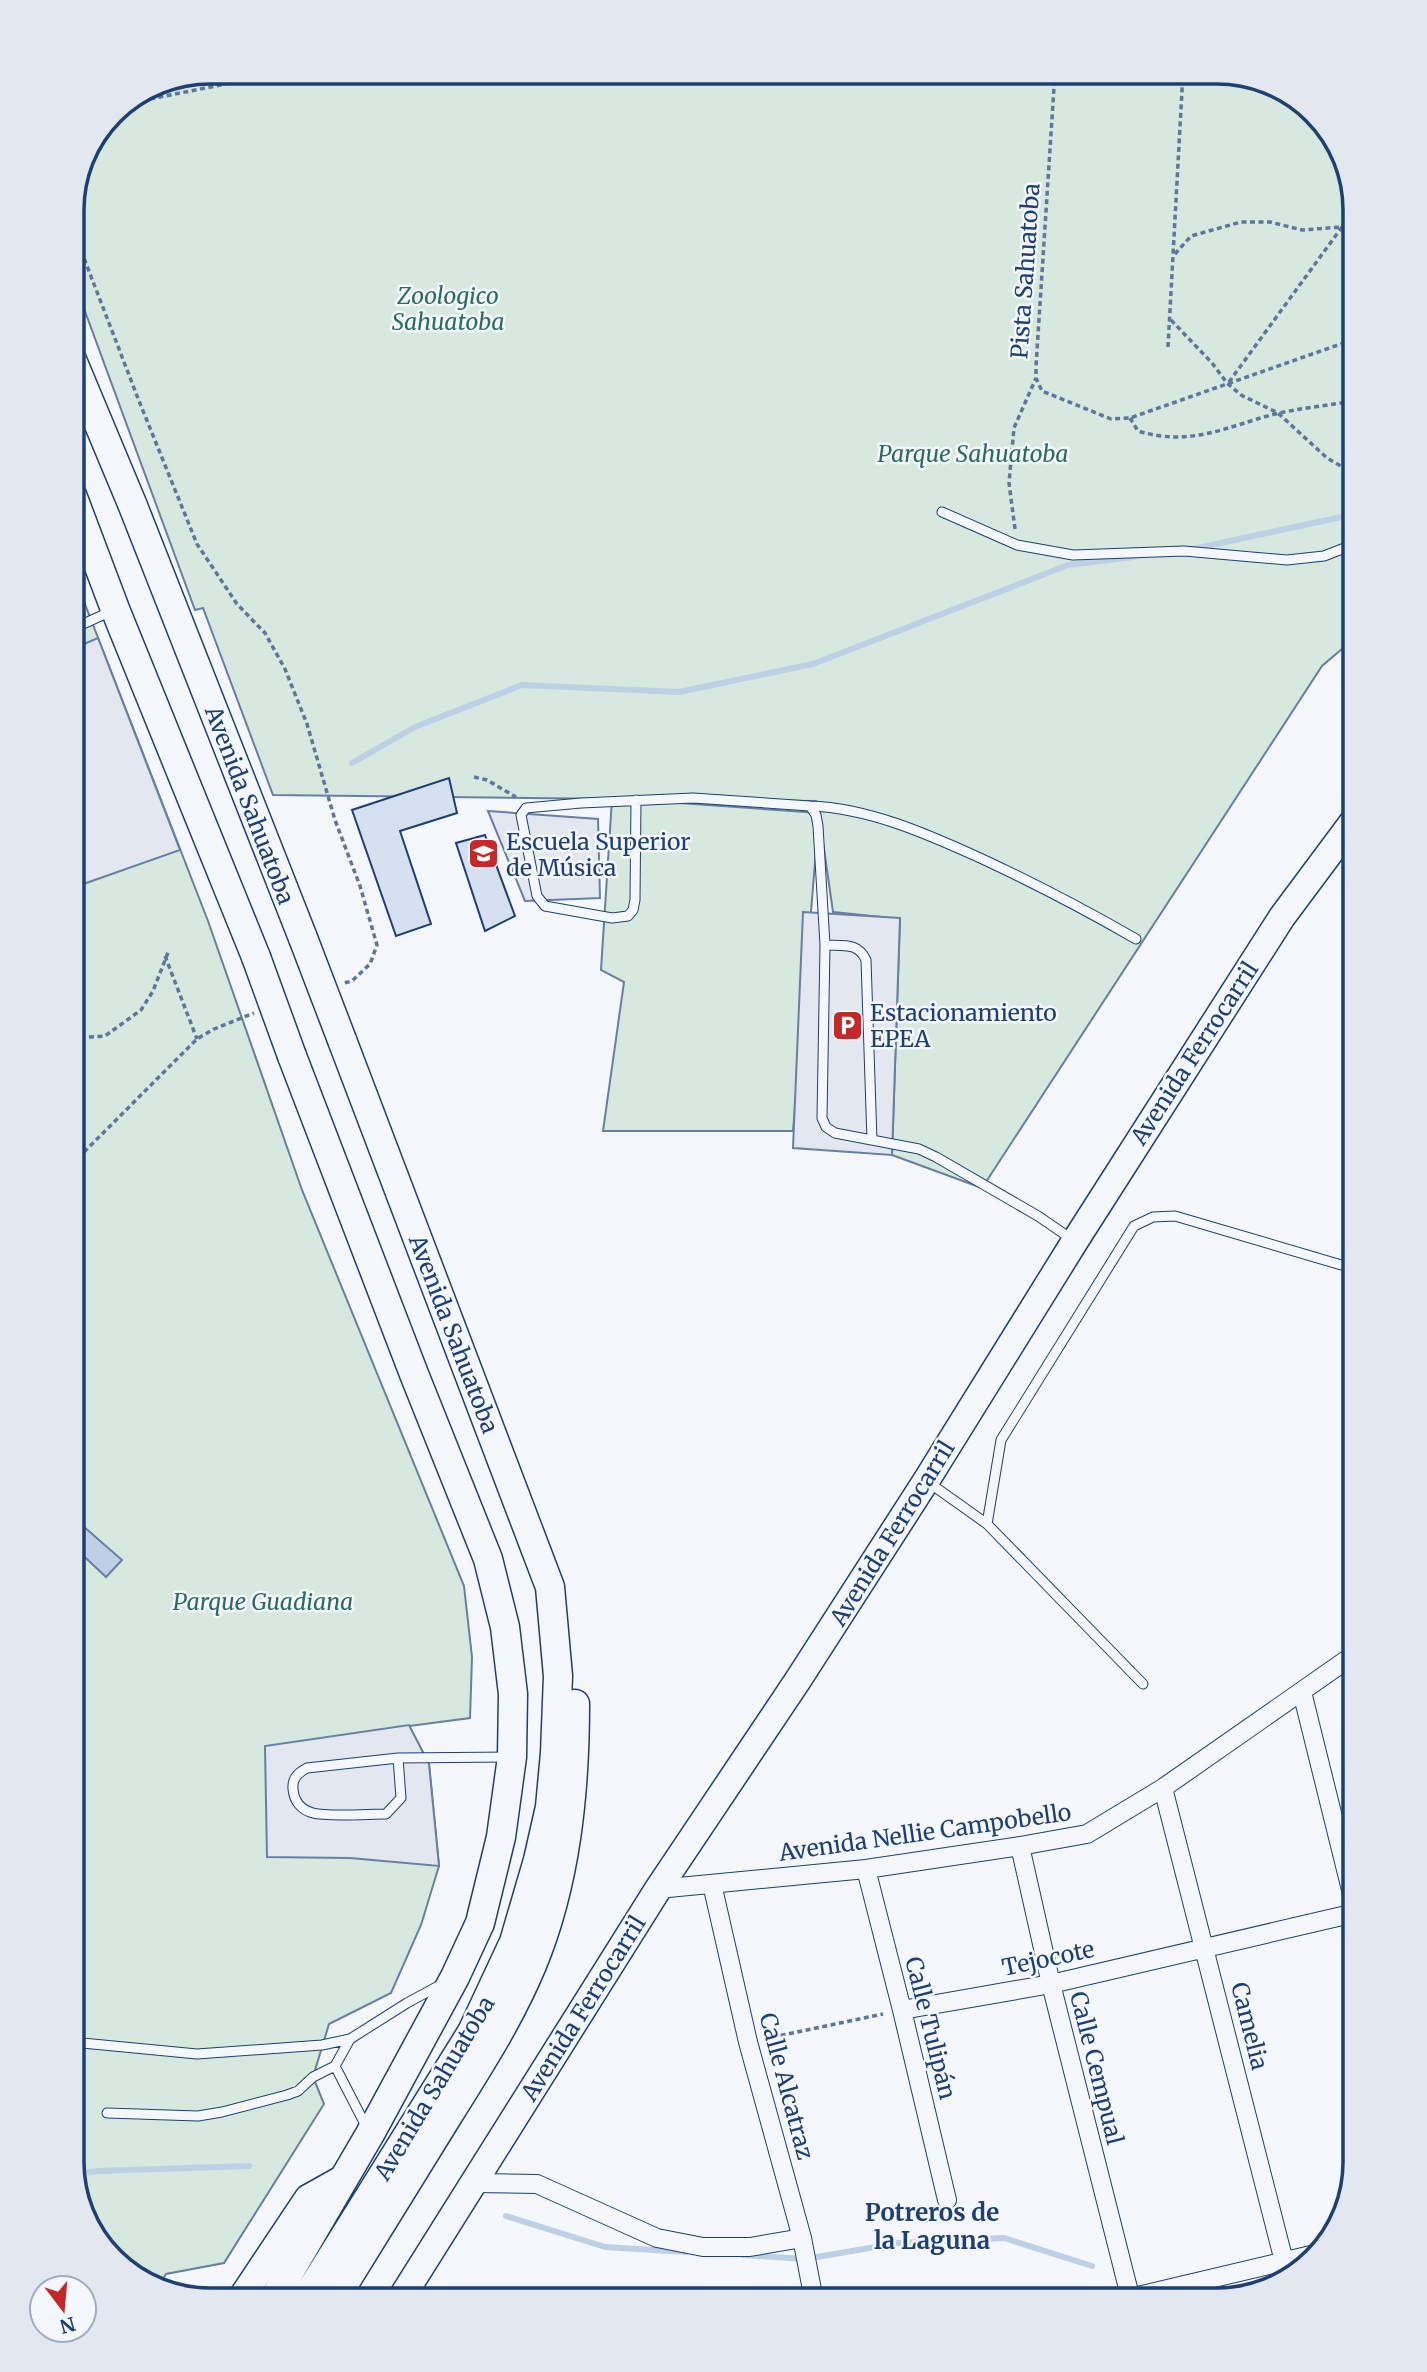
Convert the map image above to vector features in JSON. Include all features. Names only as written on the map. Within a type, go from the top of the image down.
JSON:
[{"type":"main road","name":"Avenida Sahuatoba","points":[[84,389],[303,938],[551,1587],[558,1676],[550,1807],[514,1942],[472,2032],[312,2288]]},
{"type":"main road","name":"Avenida Sahuatoba","points":[[84,527],[256,957],[414,1374],[488,1559],[505,1627],[513,1694],[512,1757],[501,1837],[480,1923],[455,1977],[370,2134],[280,2288]]},
{"type":"main road","points":[[341,2288],[506,2021],[533,1964],[552,1906],[568,1835],[575,1747],[575,1674],[571,1632],[551,1587]]},
{"type":"street","name":"Avenida Ferrocarril","points":[[407,2288],[658,1889],[798,1680],[926,1481],[1075,1241],[1282,917],[1343,835]]},
{"type":"street","name":"Avenida Nellie Campobello","points":[[658,1889],[866,1868],[1087,1834],[1163,1788],[1343,1663]]},
{"type":"street","points":[[1302,1692],[1343,1858]]},
{"type":"street","name":"Camelia","points":[[1163,1788],[1286,2268]]},
{"type":"street","name":"Calle Cempual","points":[[1020,1846],[1124,2288]]},
{"type":"street","name":"Calle Tulipán","points":[[866,1868],[947,2200]]},
{"type":"street","name":"Calle Alcatraz","points":[[712,1884],[748,2042],[802,2238],[812,2288]]},
{"type":"street","name":"Tejocote","points":[[902,2010],[1051,1984],[1343,1916]]},
{"type":"street","points":[[248,2288],[308,2197],[342,2179]]},
{"type":"street","points":[[474,2183],[537,2184],[657,2238],[703,2247],[750,2247],[802,2238]]},
{"type":"street","points":[[1185,2288],[1282,2270]]},
{"type":"lane","points":[[942,512],[1017,545],[1073,555],[1184,551],[1287,559],[1324,556],[1343,549]]},
{"type":"lane","points":[[84,624],[115,610]]},
{"type":"lane","points":[[636,800],[635,900],[633,910],[628,916],[612,918],[545,906],[541,903],[537,896],[521,815],[526,808],[581,803],[636,800],[692,798],[852,811],[937,838],[1075,904],[1136,939]]},
{"type":"lane","points":[[810,806],[816,815],[818,826],[825,945],[822,1118],[826,1127],[835,1133],[919,1149],[1038,1216],[1075,1241]]},
{"type":"lane","points":[[825,945],[856,947],[862,951],[866,960],[872,1140]]},
{"type":"lane","points":[[987,1524],[1002,1440],[1008,1426],[1135,1226],[1153,1217],[1175,1216],[1343,1265]]},
{"type":"lane","points":[[926,1481],[987,1524],[1143,1684]]},
{"type":"lane","points":[[398,1758],[401,1798],[386,1814],[314,1814],[300,1807],[294,1798],[292,1786],[297,1774],[307,1768],[398,1758],[512,1757]]},
{"type":"lane","points":[[84,2043],[197,2054],[321,2045],[350,2039],[455,1977]]},
{"type":"lane","points":[[107,2113],[198,2116],[287,2095],[298,2091],[313,2077],[335,2066],[350,2039]]},
{"type":"lane","points":[[335,2066],[370,2134]]},
{"type":"path","points":[[151,99],[226,84]]},
{"type":"path","name":"Pista Sahuatoba","points":[[1054,84],[1036,378],[1042,391],[1111,419],[1130,418],[1343,343]]},
{"type":"path","points":[[1168,347],[1181,84]]},
{"type":"path","points":[[1173,255],[1191,236],[1241,222],[1270,222],[1302,230],[1342,227]]},
{"type":"path","points":[[1227,383],[1342,227]]},
{"type":"path","points":[[84,261],[197,544],[237,604],[265,633],[285,669],[307,724],[335,820],[360,886],[377,945],[370,964],[352,981],[340,985]]},
{"type":"path","points":[[1170,318],[1227,383],[1241,395],[1278,413],[1327,458],[1343,467]]},
{"type":"path","points":[[1017,545],[1009,483],[1014,428],[1036,378]]},
{"type":"path","points":[[1130,418],[1138,431],[1178,439],[1203,435],[1278,413],[1343,403]]},
{"type":"path","points":[[84,1037],[105,1036],[141,1010],[153,991],[169,950]]},
{"type":"path","points":[[165,956],[197,1039]]},
{"type":"path","points":[[84,1152],[197,1039],[254,1013]]},
{"type":"path","points":[[748,2042],[902,2010]]},
{"type":"green space","name":"Parque Sahuatoba","points":[[210,84],[1225,84],[1258,91],[1287,105],[1312,127],[1322,140],[1336,169],[1343,210],[1343,648],[1322,666],[982,1188],[892,1155],[900,919],[833,912],[819,814],[793,1131],[603,1131],[624,982],[601,970],[612,799],[273,795],[203,608],[195,610],[84,309],[84,202],[88,177],[97,154],[115,127],[140,105],[169,91]],"holes":[[[638,799],[816,801],[818,813],[638,800]]]},
{"type":"green space","name":"Parque Guadiana","points":[[84,602],[208,921],[302,1190],[464,1586],[472,1657],[470,1718],[409,1726],[429,1764],[439,1866],[421,1925],[391,1993],[329,2024],[313,2077],[324,2104],[224,2263],[166,2274],[163,2279],[154,2275],[127,2257],[115,2245],[97,2218],[86,2187],[84,2170]]},
{"type":"shaded area","points":[[98,638],[180,850],[84,884],[84,644]]},
{"type":"shaded area","points":[[488,811],[598,819],[600,898],[525,901]]},
{"type":"shaded area","name":"Estacionamiento EPEA","points":[[803,912],[900,918],[892,1155],[793,1148]]},
{"type":"shaded area","points":[[409,1725],[429,1764],[439,1866],[350,1858],[267,1857],[265,1746]]},
{"type":"water","points":[[84,1527],[122,1560],[106,1577],[84,1556]]},
{"type":"building","name":"Escuela Superior de Música","points":[[449,778],[457,813],[400,831],[431,924],[396,936],[352,810]]},
{"type":"building","name":"Escuela Superior de Música","points":[[485,835],[515,916],[485,931],[456,843]]},
{"type":"waterway","points":[[1193,549],[1343,517]]},
{"type":"waterway","points":[[352,763],[415,727],[522,685],[679,692],[813,664],[1068,565],[1134,557]]},
{"type":"waterway","points":[[84,2173],[249,2166]]},
{"type":"waterway","points":[[506,2216],[605,2247],[686,2252]]},
{"type":"waterway","points":[[743,2255],[805,2259],[899,2243],[1004,2238],[1092,2266]]},
{"type":"place","name":"Escuela Superior de Música","points":[[483,854]]},
{"type":"place","name":"Estacionamiento EPEA","points":[[847,1025]]},
{"type":"district","name":"Potreros de la Laguna","points":[[932,2226]]},
{"type":"park label","name":"Zoologico Sahuatoba","points":[[448,308]]}]
